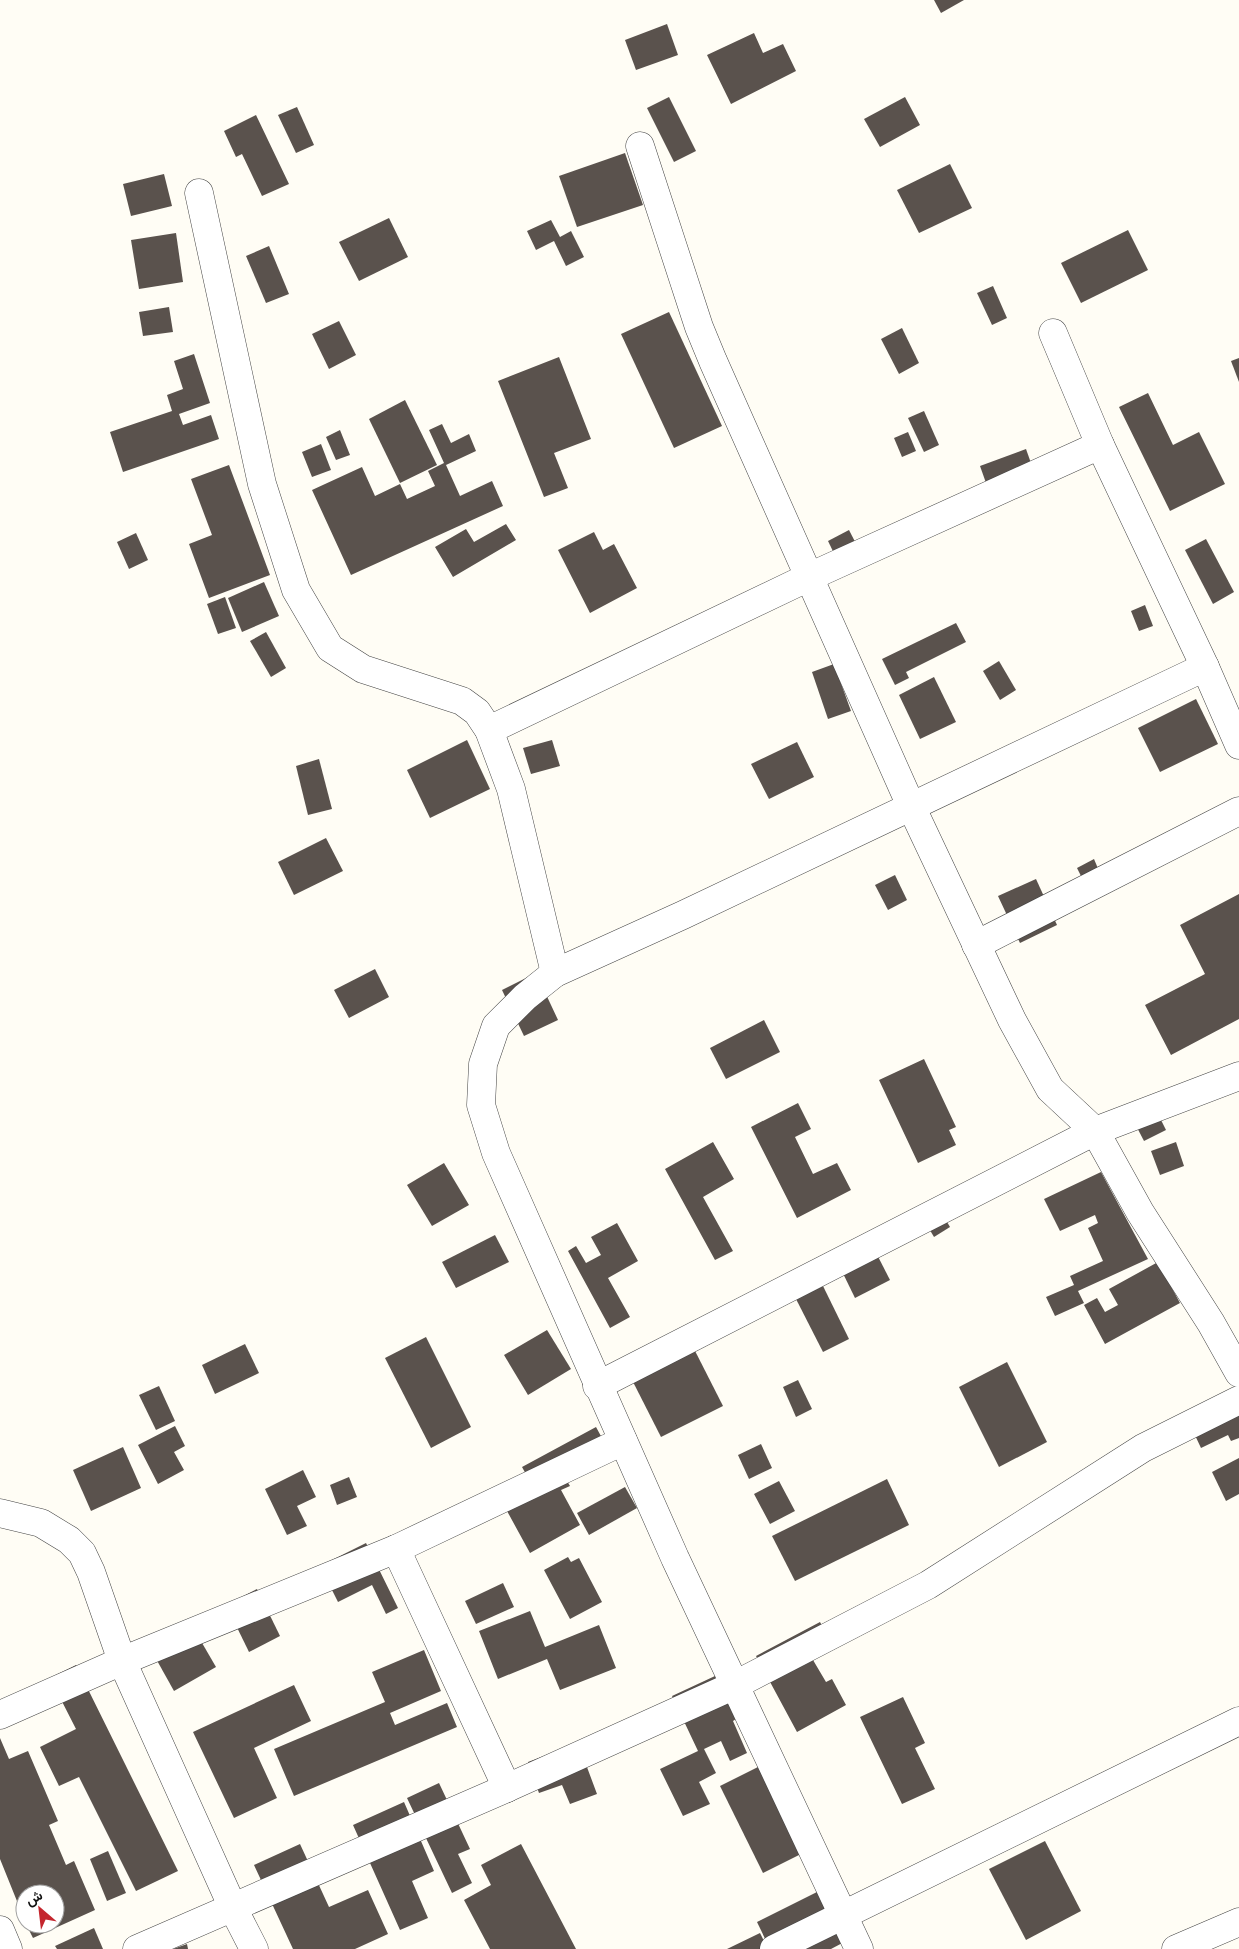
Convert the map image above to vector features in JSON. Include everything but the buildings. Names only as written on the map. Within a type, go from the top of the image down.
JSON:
[{"type":"street","points":[[640,146],[699,327],[911,806],[1012,1020],[1050,1089],[1095,1131],[1140,1212],[1211,1323],[1239,1373]]},
{"type":"street","points":[[199,193],[262,484],[296,590],[330,648],[363,669],[462,701],[477,712],[489,730],[511,788],[555,973]]},
{"type":"street","points":[[1053,333],[1100,445],[1205,667],[1239,745]]},
{"type":"street","points":[[489,730],[809,577],[1100,445]]},
{"type":"street","points":[[859,1949],[675,1558],[597,1386],[496,1153],[481,1105],[483,1064],[496,1026],[524,997],[555,973],[1205,667]]},
{"type":"street","points":[[976,945],[1239,811]]},
{"type":"street","points":[[597,1386],[1095,1131],[1239,1076]]},
{"type":"street","points":[[137,1949],[507,1788],[736,1685],[928,1586],[1143,1448],[1239,1400]]},
{"type":"street","points":[[0,1715],[122,1661],[396,1549],[623,1441]]},
{"type":"street","points":[[0,1513],[41,1523],[69,1540],[82,1553],[91,1572],[122,1661],[233,1908],[254,1949]]},
{"type":"street","points":[[396,1549],[507,1788]]},
{"type":"street","points":[[774,1949],[1239,1721]]},
{"type":"street","points":[[1176,1949],[1239,1922]]},
{"type":"street","points":[[0,1930],[8,1949]]}]
